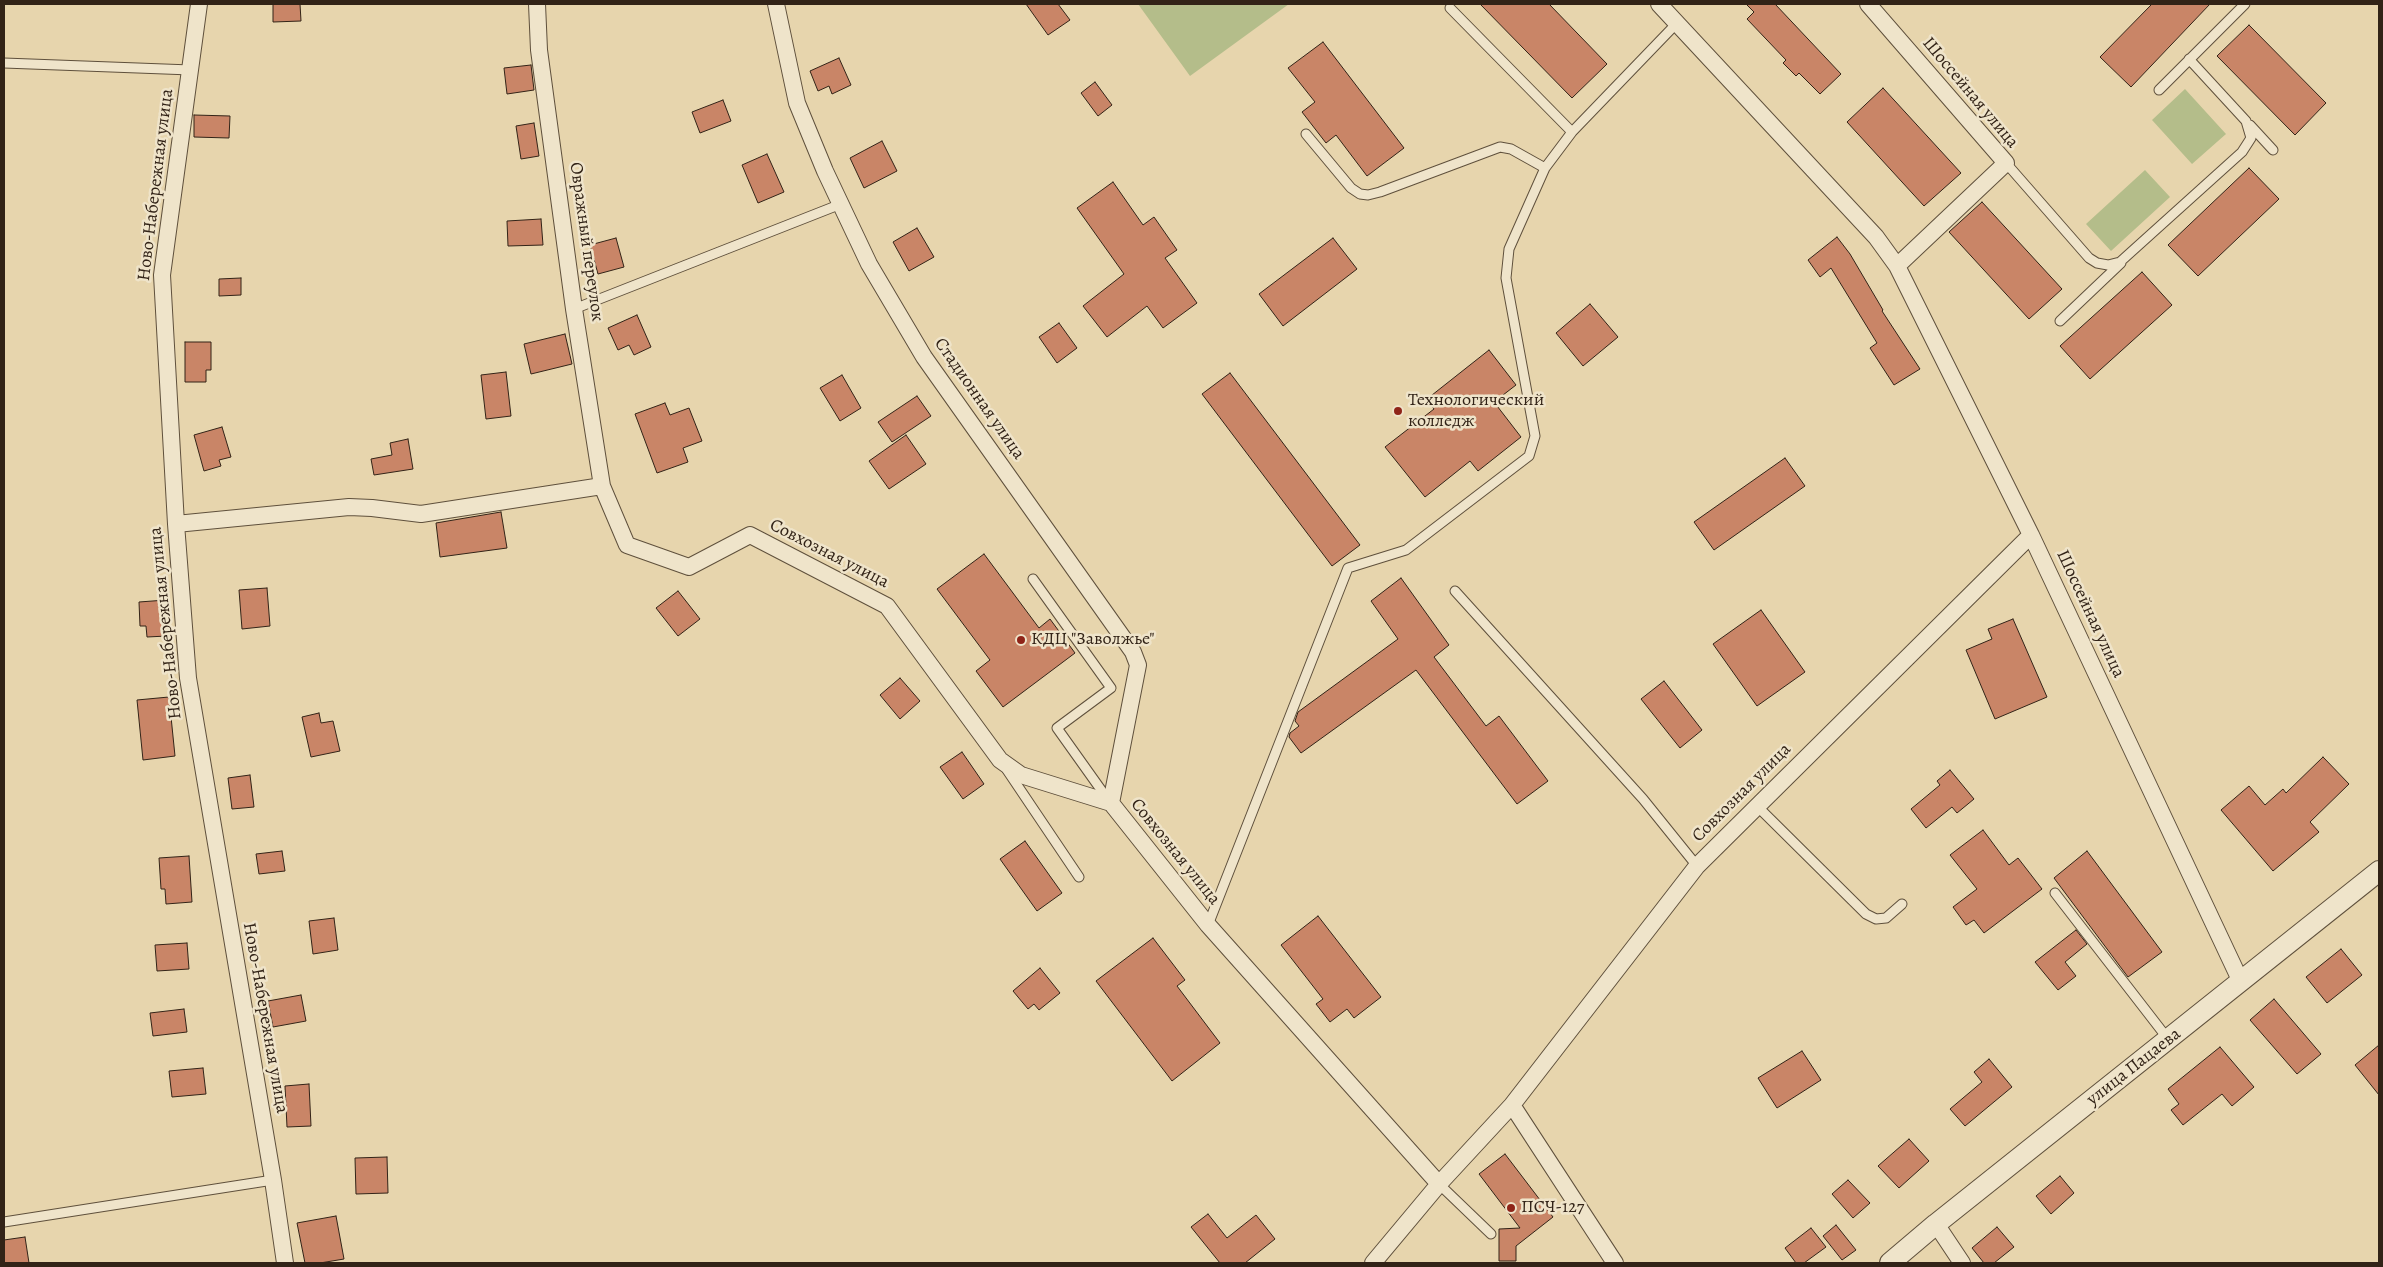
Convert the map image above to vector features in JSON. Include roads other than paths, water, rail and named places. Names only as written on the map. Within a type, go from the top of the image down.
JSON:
[{"type":"street","name":"Ново-Набережная улица","points":[[199,4],[162,276],[176,524],[188,678],[273,1180],[284,1263]]},
{"type":"street","name":"Овражный переулок","points":[[538,4],[539,50],[574,309],[602,486],[627,545],[690,567],[750,535]]},
{"type":"street","name":"Стадионная улица","points":[[776,4],[797,103],[869,264],[924,357],[1133,652],[1138,665],[1111,803]]},
{"type":"street","name":"Шоссейная улица","points":[[1659,4],[1876,237],[1897,266],[2031,535],[2240,982]]},
{"type":"street","name":"Шоссейная улица","points":[[1868,4],[2006,163],[1897,266]]},
{"type":"street","points":[[176,524],[349,507],[421,514],[602,486]]},
{"type":"street","name":"Совхозная улица","points":[[750,535],[887,606],[1000,760],[1021,775],[1111,803],[1208,925],[1439,1184]]},
{"type":"street","name":"Совхозная улица","points":[[1373,1263],[1439,1184],[1512,1105],[1697,866],[2031,535]]},
{"type":"street","name":"улица Пацаева","points":[[1890,1263],[1936,1224],[2379,871]]},
{"type":"street","points":[[1512,1105],[1615,1263]]},
{"type":"street","points":[[1936,1224],[1962,1263]]},
{"type":"lane","points":[[2159,90],[2245,4]]},
{"type":"lane","points":[[1450,8],[1572,132]]},
{"type":"lane","points":[[1208,925],[1348,568],[1406,550],[1529,456],[1535,436],[1506,278],[1510,249],[1545,168],[1572,132],[1677,23]]},
{"type":"lane","points":[[2189,60],[2273,150]]},
{"type":"lane","points":[[4,63],[191,70]]},
{"type":"lane","points":[[2060,321],[2248,145],[2251,138],[2246,121]]},
{"type":"lane","points":[[1306,134],[1350,188],[1360,194],[1368,195],[1380,192],[1500,147],[1511,149],[1545,168]]},
{"type":"lane","points":[[2006,163],[2089,258],[2097,264],[2108,265],[2129,256]]},
{"type":"lane","points":[[574,309],[841,204]]},
{"type":"lane","points":[[1033,579],[1111,688],[1057,728],[1111,803]]},
{"type":"lane","points":[[1455,591],[1644,799],[1697,866]]},
{"type":"lane","points":[[1000,760],[1079,877]]},
{"type":"lane","points":[[1756,806],[1866,914],[1876,919],[1886,918],[1902,904]]},
{"type":"lane","points":[[2055,893],[2169,1039]]},
{"type":"lane","points":[[4,1222],[273,1180]]},
{"type":"lane","points":[[1439,1184],[1491,1234]]},
{"type":"place","name":"Технологический колледж","points":[[1398,411]]},
{"type":"place","name":"КДЦ \"Заволжье\"","points":[[1021,640]]},
{"type":"place","name":"ПСЧ-127","points":[[1511,1208]]}]
